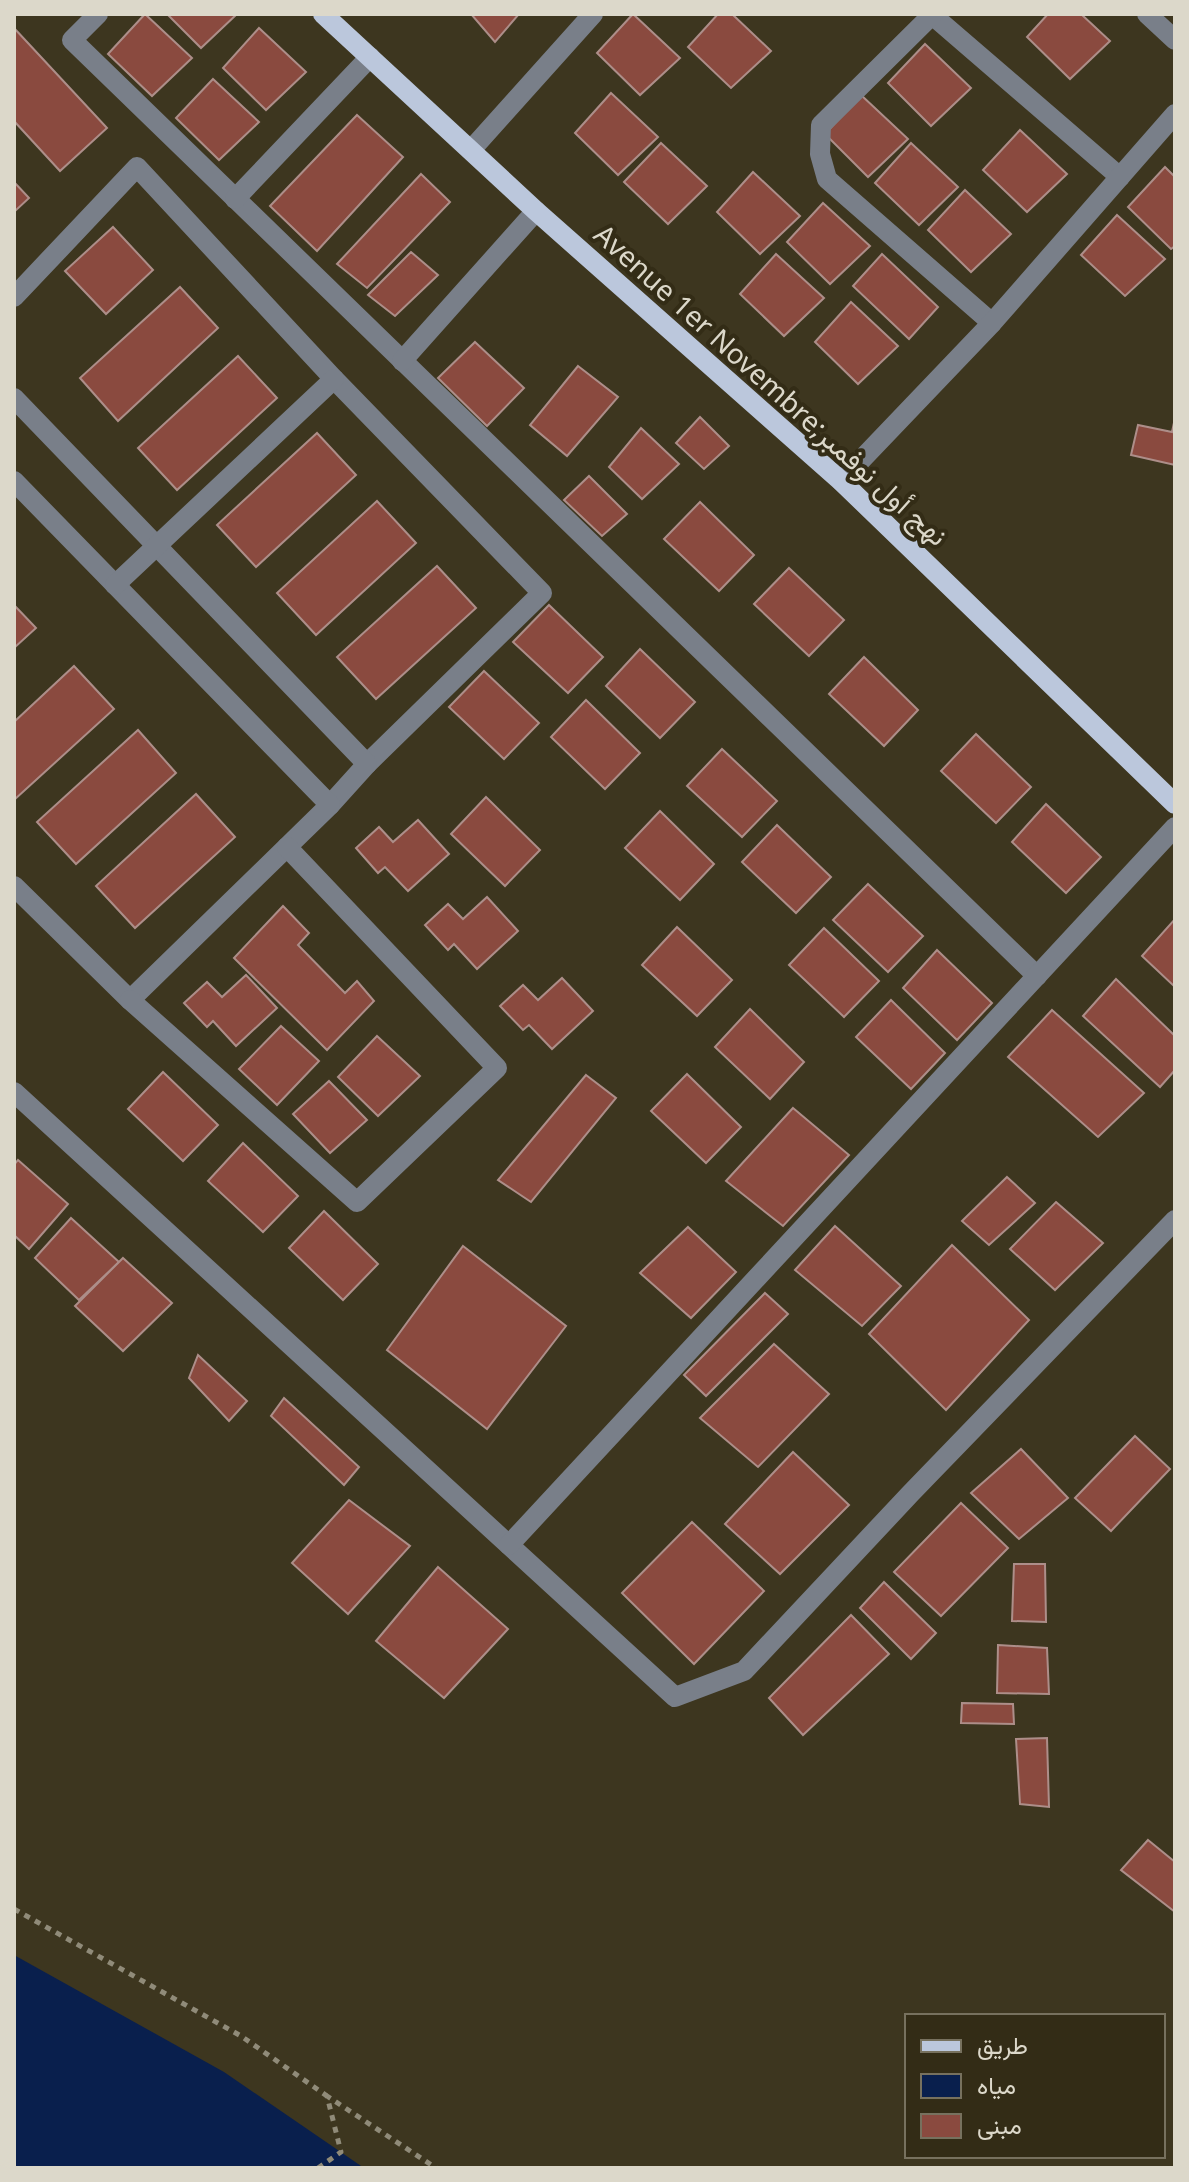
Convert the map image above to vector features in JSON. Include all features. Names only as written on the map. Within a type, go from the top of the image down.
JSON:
[{"type":"main road","name":"Avenue 1er Novembre;نهج أول نوفمبر","points":[[323,14],[536,211],[841,481],[1175,804]]},
{"type":"street","points":[[98,14],[72,40],[1037,976]]},
{"type":"street","points":[[471,150],[593,14]]},
{"type":"street","points":[[992,323],[827,179],[820,154],[821,125],[932,14],[1120,177]]},
{"type":"street","points":[[1147,14],[1175,40]]},
{"type":"street","points":[[235,199],[370,57]]},
{"type":"street","points":[[841,481],[992,323],[1175,114]]},
{"type":"street","points":[[14,297],[137,167],[334,379],[542,593],[130,1000]]},
{"type":"street","points":[[402,361],[536,211]]},
{"type":"street","points":[[115,585],[334,379]]},
{"type":"street","points":[[14,398],[367,764]]},
{"type":"street","points":[[14,481],[330,805]]},
{"type":"street","points":[[509,1545],[1175,827]]},
{"type":"street","points":[[14,886],[130,1000],[357,1202],[497,1068],[287,847]]},
{"type":"street","points":[[14,1092],[675,1697],[744,1671],[1175,1220]]},
{"type":"path","points":[[14,1909],[241,2036],[436,2168]]},
{"type":"path","points":[[318,2168],[341,2152],[327,2096]]},
{"type":"water","points":[[14,1955],[224,2072],[364,2168],[14,2168]]},
{"type":"building","points":[[145,14],[192,58],[152,96],[108,54]]},
{"type":"building","points":[[167,14],[237,14],[201,48]]},
{"type":"building","points":[[471,14],[519,14],[495,42]]},
{"type":"building","points":[[633,14],[680,58],[640,95],[597,53]]},
{"type":"building","points":[[718,14],[732,14],[771,51],[731,88],[688,47]]},
{"type":"building","points":[[1048,14],[1081,14],[1110,41],[1070,79],[1027,37]]},
{"type":"building","points":[[14,28],[107,128],[60,171],[14,121]]},
{"type":"building","points":[[259,28],[306,72],[266,110],[223,68]]},
{"type":"building","points":[[925,44],[971,88],[931,126],[888,83]]},
{"type":"building","points":[[213,79],[259,122],[219,160],[176,118]]},
{"type":"building","points":[[611,93],[658,137],[618,175],[575,133]]},
{"type":"building","points":[[861,95],[908,139],[868,177],[825,134]]},
{"type":"building","points":[[357,115],[403,157],[317,251],[270,206]]},
{"type":"building","points":[[1020,130],[1067,174],[1027,212],[983,170]]},
{"type":"building","points":[[661,143],[707,186],[668,224],[624,182]]},
{"type":"building","points":[[911,143],[958,187],[919,225],[875,183]]},
{"type":"building","points":[[1165,167],[1175,177],[1175,246],[1171,249],[1128,207]]},
{"type":"building","points":[[753,172],[800,216],[760,254],[717,212]]},
{"type":"building","points":[[421,174],[450,202],[367,288],[337,264]]},
{"type":"building","points":[[14,182],[29,198],[14,212]]},
{"type":"building","points":[[965,190],[1011,234],[971,272],[928,230]]},
{"type":"building","points":[[823,203],[870,246],[830,284],[787,242]]},
{"type":"building","points":[[1117,215],[1165,259],[1125,296],[1081,255]]},
{"type":"building","points":[[113,227],[153,270],[106,314],[65,271]]},
{"type":"building","points":[[411,252],[438,275],[395,316],[368,295]]},
{"type":"building","points":[[776,254],[824,298],[784,336],[740,294]]},
{"type":"building","points":[[882,254],[938,307],[909,339],[853,286]]},
{"type":"building","points":[[180,287],[218,328],[118,421],[80,378]]},
{"type":"building","points":[[851,302],[898,346],[858,384],[815,342]]},
{"type":"building","points":[[475,342],[524,388],[487,426],[438,378]]},
{"type":"building","points":[[238,356],[277,398],[177,490],[138,448]]},
{"type":"building","points":[[578,366],[618,397],[567,456],[530,425]]},
{"type":"building","points":[[700,417],[729,446],[704,469],[676,443]]},
{"type":"building","points":[[1175,418],[1175,465],[1131,455],[1138,425],[1172,432]]},
{"type":"building","points":[[641,428],[679,464],[642,499],[609,467]]},
{"type":"building","points":[[317,433],[356,475],[256,567],[217,525]]},
{"type":"building","points":[[589,476],[627,514],[602,536],[564,500]]},
{"type":"building","points":[[377,501],[416,543],[316,635],[277,593]]},
{"type":"building","points":[[700,502],[754,555],[719,591],[664,539]]},
{"type":"building","points":[[437,566],[476,608],[376,699],[337,657]]},
{"type":"building","points":[[789,568],[844,620],[809,656],[754,604]]},
{"type":"building","points":[[14,605],[36,628],[14,648]]},
{"type":"building","points":[[549,605],[603,657],[568,693],[513,642]]},
{"type":"building","points":[[640,649],[695,702],[660,738],[606,686]]},
{"type":"building","points":[[864,657],[918,710],[884,746],[829,694]]},
{"type":"building","points":[[74,666],[114,709],[14,800],[14,722]]},
{"type":"building","points":[[484,671],[539,723],[504,759],[449,707]]},
{"type":"building","points":[[586,700],[640,753],[605,789],[551,737]]},
{"type":"building","points":[[138,730],[176,773],[76,864],[37,822]]},
{"type":"building","points":[[976,734],[1031,787],[996,823],[941,771]]},
{"type":"building","points":[[722,749],[777,801],[742,837],[687,786]]},
{"type":"building","points":[[196,794],[235,837],[135,928],[96,886]]},
{"type":"building","points":[[486,797],[540,850],[505,886],[451,834]]},
{"type":"building","points":[[1046,804],[1101,857],[1066,893],[1012,842]]},
{"type":"building","points":[[660,811],[714,864],[680,900],[625,848]]},
{"type":"building","points":[[418,820],[449,854],[408,891],[385,867],[378,873],[356,848],[379,827],[393,842]]},
{"type":"building","points":[[777,825],[831,877],[796,913],[742,862]]},
{"type":"building","points":[[868,884],[923,936],[888,972],[833,920]]},
{"type":"building","points":[[487,897],[518,931],[477,969],[454,944],[448,950],[425,925],[448,904],[463,919]]},
{"type":"building","points":[[283,906],[309,933],[298,945],[345,993],[357,981],[374,1001],[327,1050],[234,958]]},
{"type":"building","points":[[1175,919],[1175,987],[1142,956]]},
{"type":"building","points":[[677,927],[732,980],[697,1016],[642,965]]},
{"type":"building","points":[[824,928],[879,981],[844,1017],[789,965]]},
{"type":"building","points":[[937,950],[992,1003],[957,1040],[903,988]]},
{"type":"building","points":[[246,975],[277,1008],[236,1046],[213,1021],[207,1027],[184,1003],[207,982],[222,997]]},
{"type":"building","points":[[562,978],[593,1011],[552,1049],[529,1025],[523,1030],[500,1006],[523,985],[538,1000]]},
{"type":"building","points":[[1116,979],[1175,1036],[1175,1070],[1160,1087],[1083,1016]]},
{"type":"building","points":[[891,1000],[945,1053],[911,1089],[856,1037]]},
{"type":"building","points":[[750,1009],[804,1062],[770,1099],[715,1047]]},
{"type":"building","points":[[1052,1010],[1144,1093],[1098,1137],[1008,1057]]},
{"type":"building","points":[[281,1026],[319,1061],[277,1105],[239,1069]]},
{"type":"building","points":[[377,1036],[420,1076],[378,1116],[338,1077]]},
{"type":"building","points":[[163,1072],[218,1125],[183,1161],[128,1109]]},
{"type":"building","points":[[687,1074],[741,1127],[706,1163],[651,1111]]},
{"type":"building","points":[[586,1075],[616,1098],[531,1202],[498,1180]]},
{"type":"building","points":[[329,1081],[367,1120],[330,1153],[293,1114]]},
{"type":"building","points":[[793,1108],[849,1155],[783,1226],[726,1181]]},
{"type":"building","points":[[243,1143],[298,1196],[263,1232],[208,1181]]},
{"type":"building","points":[[18,1160],[68,1204],[29,1249],[14,1235],[14,1165]]},
{"type":"building","points":[[1007,1177],[1035,1203],[989,1245],[962,1221]]},
{"type":"building","points":[[1056,1202],[1103,1243],[1055,1290],[1010,1249]]},
{"type":"building","points":[[324,1211],[378,1264],[343,1300],[289,1248]]},
{"type":"building","points":[[71,1218],[119,1262],[79,1300],[35,1258]]},
{"type":"building","points":[[835,1226],[901,1286],[862,1326],[795,1270]]},
{"type":"building","points":[[688,1227],[736,1272],[691,1318],[640,1273]]},
{"type":"building","points":[[952,1245],[1029,1320],[946,1410],[869,1334]]},
{"type":"building","points":[[463,1246],[566,1326],[487,1429],[387,1350]]},
{"type":"building","points":[[123,1258],[172,1303],[123,1351],[75,1306]]},
{"type":"building","points":[[765,1293],[788,1314],[706,1396],[684,1375]]},
{"type":"building","points":[[774,1344],[829,1394],[758,1467],[700,1418]]},
{"type":"building","points":[[198,1355],[247,1401],[229,1421],[189,1378]]},
{"type":"building","points":[[284,1398],[359,1467],[344,1485],[271,1416]]},
{"type":"building","points":[[1135,1436],[1170,1469],[1111,1531],[1075,1498]]},
{"type":"building","points":[[1021,1449],[1068,1498],[1019,1539],[971,1493]]},
{"type":"building","points":[[793,1452],[849,1505],[780,1574],[725,1524]]},
{"type":"building","points":[[349,1500],[410,1546],[348,1614],[292,1563]]},
{"type":"building","points":[[961,1503],[1008,1548],[941,1616],[894,1572]]},
{"type":"building","points":[[692,1522],[764,1591],[694,1664],[622,1593]]},
{"type":"building","points":[[1014,1564],[1045,1564],[1046,1622],[1012,1621]]},
{"type":"building","points":[[438,1567],[508,1629],[444,1698],[376,1641]]},
{"type":"building","points":[[884,1582],[936,1633],[911,1659],[860,1608]]},
{"type":"building","points":[[851,1615],[889,1654],[803,1735],[769,1698]]},
{"type":"building","points":[[998,1645],[1047,1648],[1049,1694],[997,1693]]},
{"type":"building","points":[[962,1703],[1013,1704],[1014,1724],[961,1723]]},
{"type":"building","points":[[1047,1738],[1049,1807],[1020,1804],[1016,1739]]},
{"type":"building","points":[[1148,1840],[1175,1862],[1175,1912],[1121,1870]]}]
